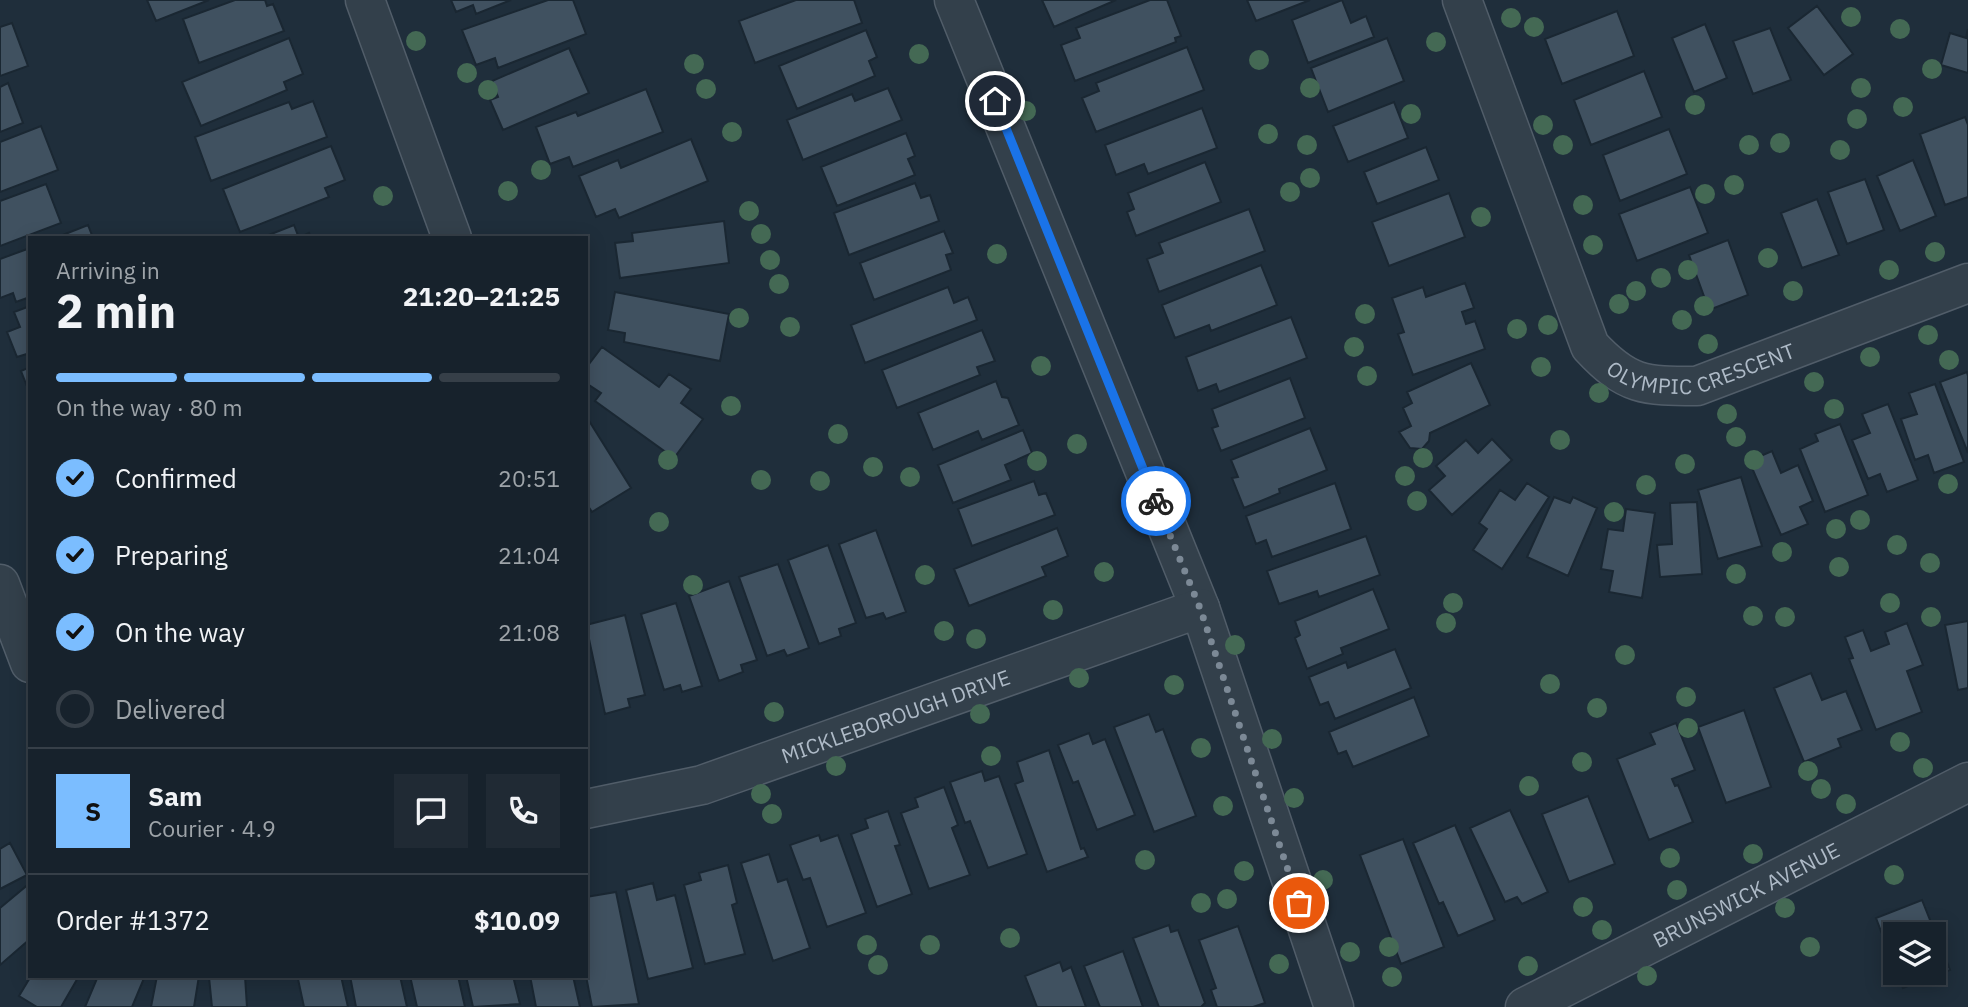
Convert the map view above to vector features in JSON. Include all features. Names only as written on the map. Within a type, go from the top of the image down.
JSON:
[{"type":"street","points":[[365,0],[451,236]]},
{"type":"street","points":[[954,0],[1200,608],[1334,1007]]},
{"type":"street","name":"OLYMPIC CRESCENT","points":[[1462,0],[1590,346],[1614,372],[1654,386],[1697,386],[1968,284]]},
{"type":"street","points":[[0,584],[28,658]]},
{"type":"street","name":"MICKLEBOROUGH DRIVE","points":[[588,809],[702,785],[1200,608]]},
{"type":"street","name":"BRUNSWICK AVENUE","points":[[1525,1007],[1968,782]]},
{"type":"building","points":[[147,0],[209,0],[156,21]]},
{"type":"building","points":[[235,0],[265,0],[267,6],[273,4],[284,31],[199,63],[183,19]]},
{"type":"building","points":[[451,0],[511,0],[476,14],[473,5],[456,12]]},
{"type":"building","points":[[548,0],[573,0],[586,34],[498,68],[495,58],[476,65],[462,30]]},
{"type":"building","points":[[796,0],[854,0],[862,23],[755,63],[739,21]]},
{"type":"building","points":[[1042,0],[1116,0],[1054,27]]},
{"type":"building","points":[[1150,0],[1167,0],[1181,36],[1175,38],[1176,42],[1075,81],[1061,45],[1080,38],[1076,28]]},
{"type":"building","points":[[1247,0],[1310,0],[1256,21]]},
{"type":"building","points":[[1342,0],[1351,23],[1366,16],[1374,37],[1308,63],[1292,20]]},
{"type":"building","points":[[1817,6],[1853,54],[1824,75],[1788,28]]},
{"type":"building","points":[[1617,11],[1634,56],[1562,84],[1545,39]]},
{"type":"building","points":[[12,23],[28,66],[0,76],[0,27]]},
{"type":"building","points":[[1705,24],[1727,78],[1694,92],[1672,38]]},
{"type":"building","points":[[1770,28],[1791,80],[1753,94],[1733,41]]},
{"type":"building","points":[[1968,29],[1968,73],[1941,65],[1950,33],[1966,38]]},
{"type":"building","points":[[866,30],[877,57],[869,61],[875,76],[797,109],[779,66]]},
{"type":"building","points":[[289,38],[303,74],[284,82],[287,90],[201,126],[182,82]]},
{"type":"building","points":[[1387,38],[1404,81],[1328,112],[1311,68]]},
{"type":"building","points":[[1187,47],[1204,90],[1096,132],[1082,98],[1099,91],[1096,83]]},
{"type":"building","points":[[569,48],[589,93],[503,130],[490,100],[498,97],[492,81]]},
{"type":"building","points":[[1644,71],[1662,117],[1591,145],[1574,100]]},
{"type":"building","points":[[8,83],[23,123],[0,132],[0,87]]},
{"type":"building","points":[[888,88],[902,120],[803,160],[787,120],[852,94],[855,101]]},
{"type":"building","points":[[646,89],[663,132],[573,167],[569,157],[550,164],[536,127],[576,112],[578,116]]},
{"type":"building","points":[[313,101],[327,137],[211,181],[195,137],[289,102],[292,109]]},
{"type":"building","points":[[1394,102],[1408,138],[1348,162],[1333,126]]},
{"type":"building","points":[[1202,108],[1217,148],[1148,174],[1144,164],[1116,175],[1105,145]]},
{"type":"building","points":[[1965,117],[1968,125],[1968,197],[1945,205],[1920,134]]},
{"type":"building","points":[[41,126],[58,170],[0,192],[0,142]]},
{"type":"building","points":[[1669,129],[1687,174],[1620,201],[1603,155]]},
{"type":"building","points":[[906,133],[915,156],[908,159],[915,175],[837,206],[821,167]]},
{"type":"building","points":[[691,139],[708,181],[619,218],[615,209],[596,217],[579,176],[618,160],[621,168]]},
{"type":"building","points":[[331,146],[345,180],[325,188],[329,197],[240,232],[223,189]]},
{"type":"building","points":[[1426,147],[1439,180],[1377,204],[1364,172]]},
{"type":"building","points":[[1913,160],[1936,216],[1900,231],[1877,176]]},
{"type":"building","points":[[1205,162],[1221,202],[1136,236],[1127,212],[1134,209],[1128,193]]},
{"type":"building","points":[[1865,179],[1884,230],[1847,244],[1828,192]]},
{"type":"building","points":[[915,183],[921,198],[930,195],[939,221],[849,255],[834,213]]},
{"type":"building","points":[[46,184],[61,223],[0,246],[0,201]]},
{"type":"building","points":[[1690,187],[1708,233],[1637,261],[1619,214]]},
{"type":"building","points":[[1449,193],[1465,237],[1389,266],[1372,222]]},
{"type":"building","points":[[1817,199],[1839,255],[1802,268],[1781,213]]},
{"type":"building","points":[[1249,209],[1265,251],[1159,292],[1147,259],[1163,253],[1159,243]]},
{"type":"building","points":[[724,221],[729,263],[620,278],[615,243],[633,241],[632,233]]},
{"type":"building","points":[[88,225],[92,236],[60,236]]},
{"type":"building","points":[[294,225],[298,236],[266,236]]},
{"type":"building","points":[[944,231],[953,253],[946,255],[951,270],[874,300],[860,263]]},
{"type":"building","points":[[1728,240],[1748,295],[1709,310],[1689,255]]},
{"type":"building","points":[[28,249],[28,298],[16,302],[13,293],[0,298],[0,259]]},
{"type":"building","points":[[1261,265],[1277,305],[1211,331],[1209,325],[1175,338],[1162,305]]},
{"type":"building","points":[[1465,283],[1474,308],[1462,312],[1466,324],[1475,321],[1485,349],[1413,375],[1398,334],[1404,332],[1392,298],[1423,287],[1426,297]]},
{"type":"building","points":[[948,287],[954,303],[968,297],[977,320],[865,363],[851,325]]},
{"type":"building","points":[[615,292],[729,314],[720,361],[624,342],[625,333],[608,330]]},
{"type":"building","points":[[28,307],[28,354],[17,357],[7,332],[20,327],[14,312]]},
{"type":"building","points":[[1291,317],[1307,358],[1219,392],[1216,384],[1198,391],[1186,357]]},
{"type":"building","points":[[982,330],[995,361],[977,367],[980,375],[897,408],[882,370]]},
{"type":"building","points":[[602,347],[659,387],[669,374],[691,389],[681,403],[703,419],[674,458],[595,401],[601,393],[588,384],[588,365]]},
{"type":"building","points":[[1471,363],[1490,405],[1430,433],[1429,441],[1422,449],[1410,448],[1399,432],[1411,426],[1403,408],[1412,403],[1407,392]]},
{"type":"building","points":[[28,368],[28,389],[21,371]]},
{"type":"building","points":[[1967,372],[1968,376],[1968,453],[1940,382]]},
{"type":"building","points":[[1290,378],[1305,418],[1221,451],[1212,428],[1218,426],[1212,409]]},
{"type":"building","points":[[996,381],[1002,397],[1008,398],[1019,425],[982,440],[978,431],[933,450],[918,413]]},
{"type":"building","points":[[1935,384],[1964,462],[1934,473],[1928,455],[1915,460],[1901,419],[1917,414],[1909,393]]},
{"type":"building","points":[[1888,404],[1918,480],[1887,492],[1880,474],[1868,479],[1852,440],[1870,433],[1862,414]]},
{"type":"building","points":[[588,419],[631,488],[592,512],[588,506]]},
{"type":"building","points":[[1840,424],[1868,495],[1825,512],[1800,449],[1818,441],[1815,434]]},
{"type":"building","points":[[1310,428],[1327,470],[1279,489],[1280,493],[1244,508],[1232,478],[1238,477],[1231,460]]},
{"type":"building","points":[[1023,430],[1032,453],[1005,465],[1011,480],[953,503],[938,465]]},
{"type":"building","points":[[1492,439],[1512,460],[1452,515],[1429,490],[1445,476],[1436,466],[1466,440],[1478,453]]},
{"type":"building","points":[[1772,451],[1781,473],[1798,465],[1813,501],[1800,507],[1808,524],[1781,535],[1749,461]]},
{"type":"building","points":[[1741,477],[1762,546],[1718,559],[1698,490]]},
{"type":"building","points":[[1034,481],[1039,495],[1046,493],[1055,515],[972,546],[958,509]]},
{"type":"building","points":[[1335,483],[1351,529],[1272,557],[1266,540],[1256,544],[1246,516]]},
{"type":"building","points":[[1527,483],[1549,497],[1502,569],[1473,550],[1487,529],[1479,523],[1500,490],[1515,500]]},
{"type":"building","points":[[1554,497],[1570,503],[1573,497],[1597,508],[1568,576],[1527,557]]},
{"type":"building","points":[[1697,502],[1702,574],[1660,577],[1657,545],[1672,544],[1670,503]]},
{"type":"building","points":[[1626,509],[1655,513],[1642,598],[1609,592],[1613,571],[1601,569],[1608,529],[1623,531]]},
{"type":"building","points":[[1057,528],[1068,556],[1042,567],[1046,576],[969,606],[954,569]]},
{"type":"building","points":[[876,530],[906,612],[886,619],[883,613],[866,618],[839,544]]},
{"type":"building","points":[[1366,536],[1380,575],[1319,597],[1317,591],[1279,604],[1267,571]]},
{"type":"building","points":[[828,545],[856,623],[839,629],[841,636],[819,644],[788,560]]},
{"type":"building","points":[[778,564],[809,648],[787,656],[784,650],[767,656],[739,577]]},
{"type":"building","points":[[729,581],[757,660],[741,665],[743,672],[719,681],[689,596]]},
{"type":"building","points":[[1373,589],[1389,629],[1341,648],[1343,654],[1307,669],[1295,638],[1300,635],[1295,621]]},
{"type":"building","points":[[676,603],[702,686],[682,692],[680,685],[664,690],[641,614]]},
{"type":"building","points":[[625,615],[645,695],[628,699],[630,707],[605,714],[588,624]]},
{"type":"building","points":[[1968,621],[1968,688],[1958,690],[1945,625]]},
{"type":"building","points":[[1907,623],[1923,665],[1907,671],[1922,712],[1876,730],[1849,659],[1853,658],[1845,637],[1863,630],[1871,651],[1889,644],[1885,632]]},
{"type":"building","points":[[1395,649],[1411,688],[1335,719],[1328,702],[1320,705],[1309,677],[1346,662],[1348,668]]},
{"type":"building","points":[[1811,673],[1822,700],[1846,691],[1862,730],[1838,739],[1841,747],[1804,762],[1774,688]]},
{"type":"building","points":[[1414,697],[1429,736],[1353,767],[1346,751],[1338,754],[1329,732]]},
{"type":"building","points":[[1744,710],[1771,787],[1726,803],[1698,727]]},
{"type":"building","points":[[1149,714],[1156,732],[1163,729],[1196,816],[1154,832],[1114,727]]},
{"type":"building","points":[[1676,723],[1695,770],[1672,779],[1675,786],[1678,785],[1693,822],[1649,840],[1617,759],[1655,744],[1650,733]]},
{"type":"building","points":[[1089,733],[1093,744],[1105,739],[1135,815],[1097,830],[1078,781],[1073,783],[1058,745]]},
{"type":"building","points":[[1049,750],[1081,849],[1084,848],[1088,857],[1047,872],[1015,784],[1023,781],[1017,762]]},
{"type":"building","points":[[982,771],[985,781],[999,776],[1027,854],[988,868],[970,821],[965,823],[950,782]]},
{"type":"building","points":[[944,787],[958,825],[952,828],[970,875],[929,889],[901,813],[918,807],[915,798]]},
{"type":"building","points":[[1588,796],[1615,864],[1569,882],[1542,814]]},
{"type":"building","points":[[1510,810],[1548,892],[1522,904],[1517,897],[1505,902],[1470,828]]},
{"type":"building","points":[[888,811],[900,845],[895,846],[912,894],[877,907],[851,834],[868,828],[865,819]]},
{"type":"building","points":[[1455,825],[1495,920],[1458,936],[1443,902],[1439,904],[1413,843]]},
{"type":"building","points":[[819,835],[821,841],[838,835],[866,913],[827,927],[810,878],[803,880],[790,845]]},
{"type":"building","points":[[1403,839],[1444,947],[1401,964],[1360,855]]},
{"type":"building","points":[[10,843],[27,875],[0,889],[0,849]]},
{"type":"building","points":[[769,854],[778,882],[787,879],[810,948],[773,961],[741,863]]},
{"type":"building","points":[[728,865],[737,903],[732,905],[745,954],[705,964],[684,885],[701,880],[699,873]]},
{"type":"building","points":[[653,883],[657,900],[675,895],[693,968],[648,979],[626,890]]},
{"type":"building","points":[[28,885],[28,941],[0,965],[0,908]]},
{"type":"building","points":[[616,892],[639,1004],[592,1007],[586,978],[588,897]]},
{"type":"building","points":[[1922,900],[1931,922],[1883,922],[1883,936],[1876,918]]},
{"type":"building","points":[[1169,925],[1171,932],[1178,930],[1205,1003],[1201,1007],[1159,1007],[1133,938]]},
{"type":"building","points":[[1238,926],[1265,1003],[1253,1007],[1217,1007],[1211,990],[1216,988],[1199,940]]},
{"type":"building","points":[[1123,951],[1143,1007],[1100,1007],[1084,966]]},
{"type":"building","points":[[1060,962],[1063,971],[1071,967],[1086,1007],[1037,1007],[1025,976]]},
{"type":"building","points":[[30,978],[78,978],[61,1007],[37,1007],[19,996]]},
{"type":"building","points":[[97,978],[144,978],[132,1007],[85,1007]]},
{"type":"building","points":[[157,978],[199,978],[194,1007],[151,1007]]},
{"type":"building","points":[[209,978],[245,978],[247,1007],[212,1007]]},
{"type":"building","points":[[341,978],[348,1007],[304,1007],[298,979]]},
{"type":"building","points":[[350,978],[400,978],[407,1007],[356,1007]]},
{"type":"building","points":[[410,978],[458,978],[465,1007],[417,1007]]},
{"type":"building","points":[[466,978],[514,978],[520,1004],[473,1007]]},
{"type":"building","points":[[530,978],[573,978],[580,1007],[536,1007]]},
{"type":"way so far","points":[[1156,501],[1200,608],[1299,903]]},
{"type":"route","points":[[995,101],[1156,501]]}]
